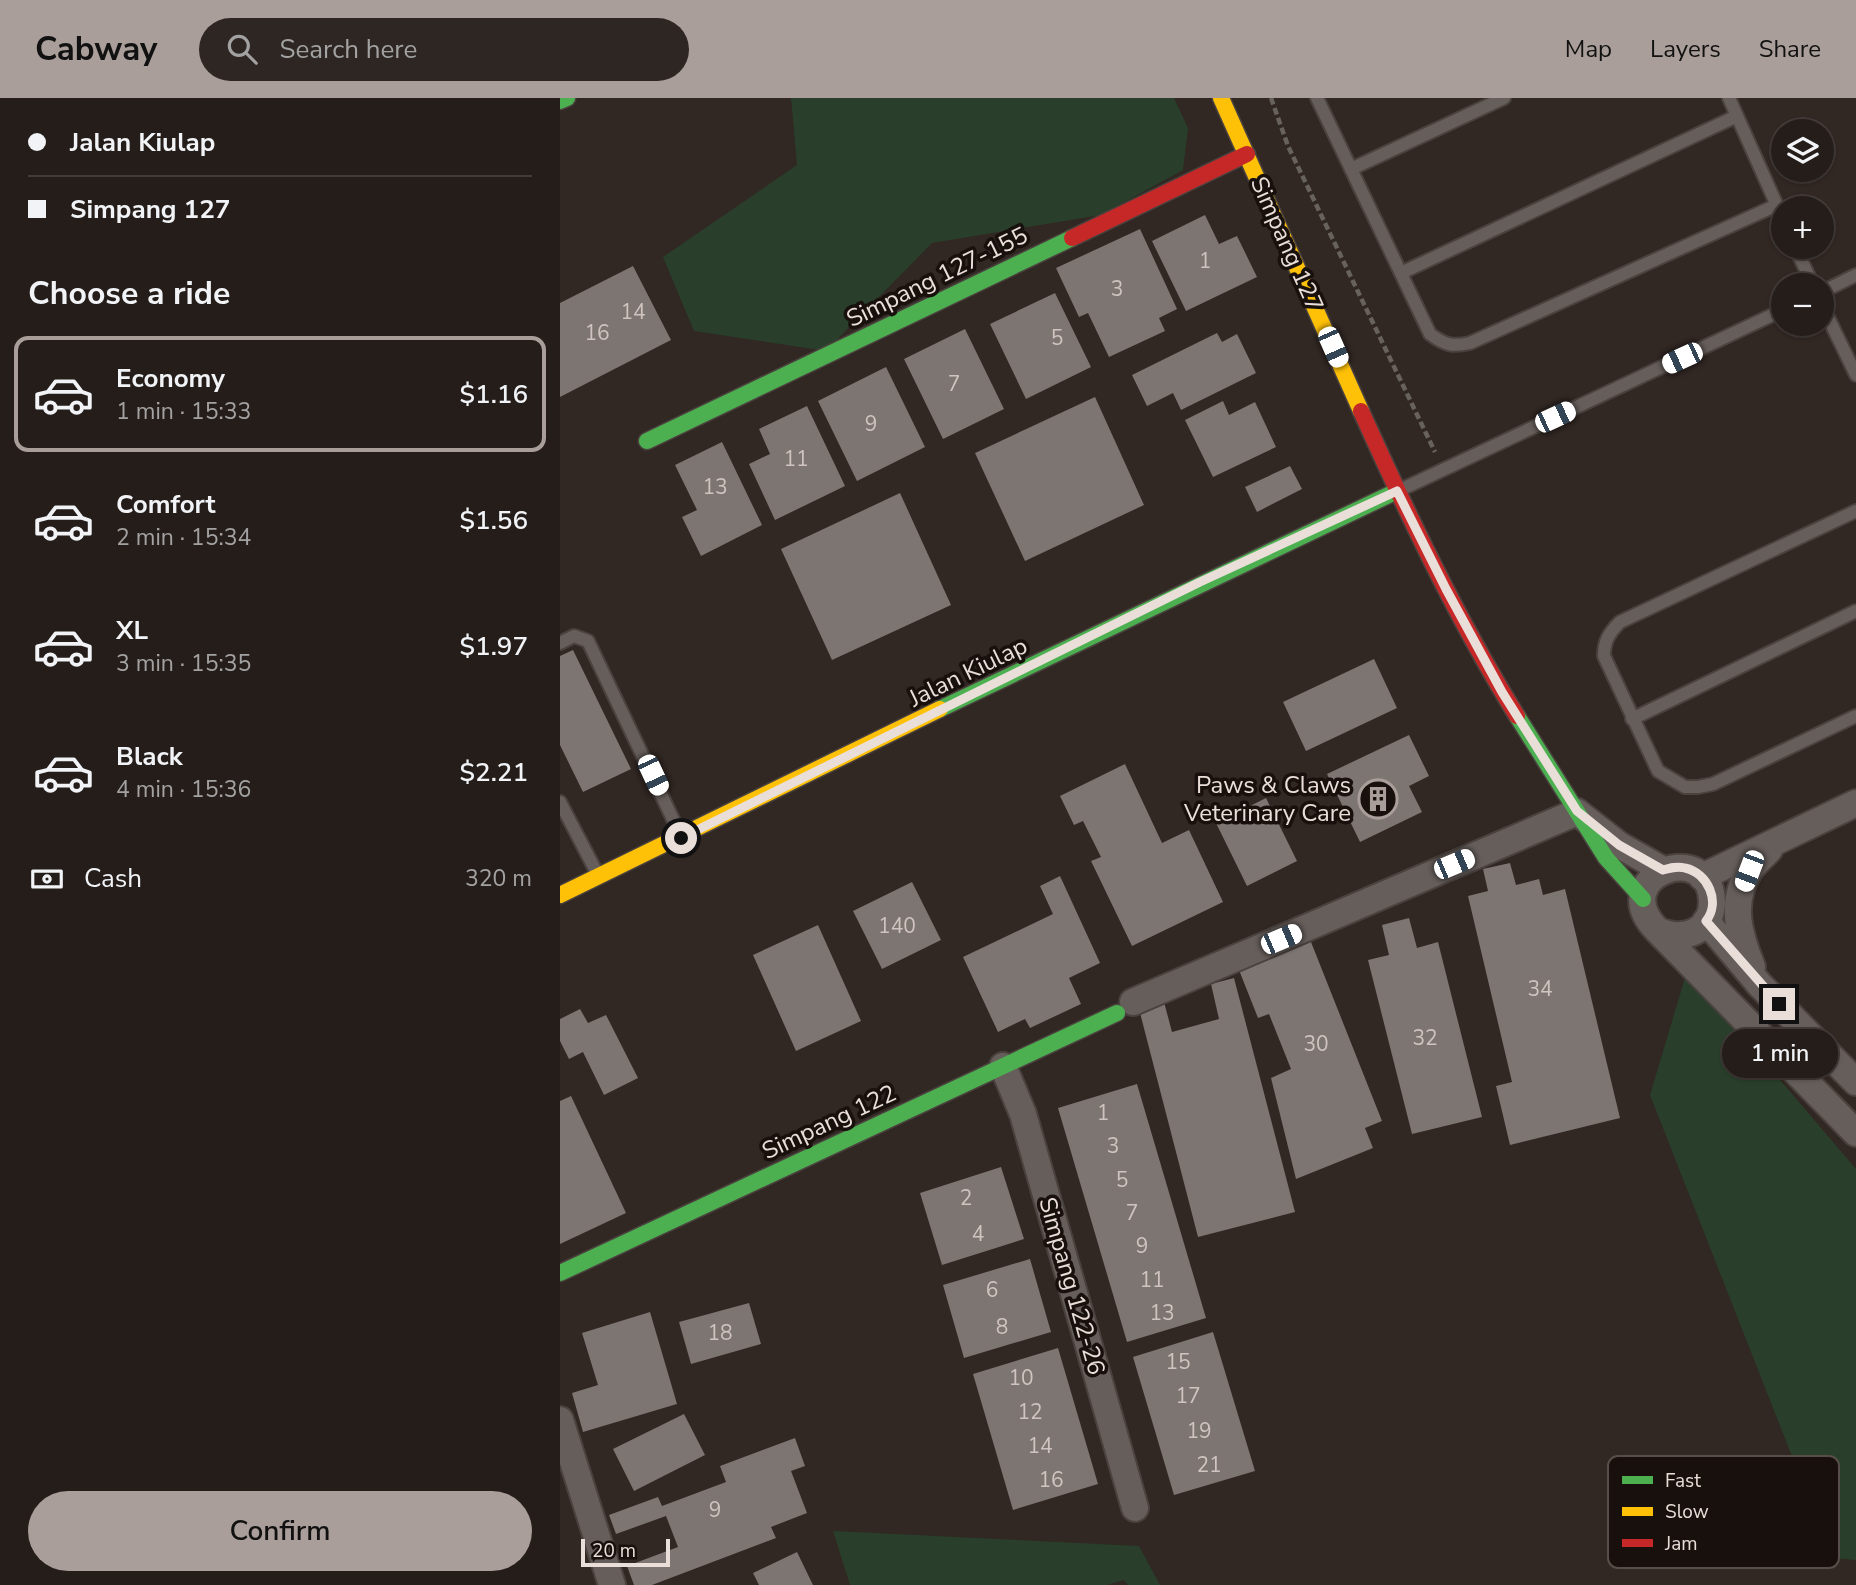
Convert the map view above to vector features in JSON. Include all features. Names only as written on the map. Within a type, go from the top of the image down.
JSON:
[{"type":"main road","points":[[560,101],[567,98]]},
{"type":"main road","name":"Simpang 127","points":[[1221,98],[1397,491],[1446,589],[1502,692],[1606,858],[1643,899]]},
{"type":"main road","name":"Simpang 127-155","points":[[647,441],[1247,154]]},
{"type":"main road","name":"Jalan Kiulap","points":[[560,895],[1200,582],[1397,491]]},
{"type":"main road","name":"Simpang 122","points":[[560,1273],[1125,1008]]},
{"type":"street","points":[[1702,877],[1856,803]]},
{"type":"street","points":[[1125,1008],[1577,811],[1619,845],[1663,870]]},
{"type":"street","points":[[1759,984],[1740,937],[1737,916],[1749,871],[1777,841]]},
{"type":"street","points":[[1657,930],[1668,936],[1680,937],[1692,934],[1706,921],[1712,905],[1712,893],[1702,877],[1687,868],[1675,867],[1663,870],[1653,877],[1646,887],[1643,899],[1649,922],[1856,1133]]},
{"type":"street","points":[[1706,921],[1759,984],[1856,1082]]},
{"type":"street","name":"Simpang 122-26","points":[[1003,1066],[1023,1114],[1135,1508]]},
{"type":"street","points":[[560,1420],[612,1585]]},
{"type":"lane","points":[[1317,98],[1430,334],[1453,347],[1471,343],[1771,208]]},
{"type":"lane","points":[[1351,169],[1504,98]]},
{"type":"lane","points":[[1729,98],[1773,196]]},
{"type":"lane","points":[[1401,273],[1737,116]]},
{"type":"lane","points":[[1834,286],[1856,275]]},
{"type":"lane","points":[[1397,491],[1771,316]]},
{"type":"lane","points":[[1834,329],[1856,374]]},
{"type":"lane","points":[[1856,511],[1620,622],[1604,643],[1604,656],[1658,771],[1685,787],[1713,784],[1856,716]]},
{"type":"lane","points":[[1632,719],[1856,611]]},
{"type":"lane","points":[[560,643],[574,636],[588,641],[681,838]]},
{"type":"lane","points":[[560,802],[598,877]]},
{"type":"path","points":[[1270,98],[1288,146],[1444,470]]},
{"type":"green space","points":[[791,98],[1174,98],[1188,128],[1183,170],[1101,215],[932,243],[826,351],[694,331],[663,257],[797,165]]},
{"type":"green space","points":[[1687,971],[1856,1169],[1856,1560],[1839,1559],[1839,1456],[1792,1456],[1650,1095]]},
{"type":"green space","points":[[833,1531],[1139,1546],[1160,1585],[1128,1585],[1124,1580],[1107,1585],[850,1585]]},
{"type":"building","points":[[1205,215],[1219,244],[1237,236],[1257,277],[1186,311],[1152,241]]},
{"type":"building","points":[[1140,229],[1177,309],[1159,318],[1165,331],[1109,357],[1088,313],[1079,317],[1056,268]]},
{"type":"building","points":[[633,266],[671,340],[560,397],[560,303]]},
{"type":"building","points":[[1055,293],[1091,367],[1026,399],[990,324]]},
{"type":"building","points":[[965,329],[1004,409],[943,439],[904,359]]},
{"type":"building","points":[[1217,333],[1222,342],[1237,334],[1256,373],[1181,410],[1173,393],[1147,406],[1132,375]]},
{"type":"building","points":[[886,367],[925,447],[857,481],[818,401]]},
{"type":"building","points":[[1095,397],[1144,505],[1025,561],[975,453]]},
{"type":"building","points":[[1223,401],[1229,415],[1255,402],[1276,447],[1213,477],[1185,420]]},
{"type":"building","points":[[807,406],[845,486],[775,520],[749,464],[770,454],[759,429]]},
{"type":"building","points":[[722,442],[762,525],[701,556],[682,517],[697,510],[675,465]]},
{"type":"building","points":[[1290,466],[1302,489],[1257,512],[1245,487]]},
{"type":"building","points":[[900,493],[951,605],[832,660],[781,549]]},
{"type":"building","points":[[573,650],[631,769],[583,792],[560,745],[560,656]]},
{"type":"building","points":[[1374,659],[1397,708],[1306,751],[1283,702]]},
{"type":"building","name":"Paws & Claws Veterinary Care","points":[[1409,735],[1429,776],[1409,786],[1422,812],[1360,842],[1327,774]]},
{"type":"building","points":[[1125,764],[1162,843],[1189,830],[1223,902],[1132,946],[1091,861],[1101,857],[1083,821],[1074,825],[1060,796]]},
{"type":"building","points":[[1266,798],[1297,861],[1247,886],[1216,823]]},
{"type":"building","points":[[1510,863],[1516,885],[1539,879],[1543,895],[1565,889],[1620,1118],[1510,1145],[1496,1086],[1512,1082],[1468,896],[1488,891],[1483,869]]},
{"type":"building","points":[[1060,876],[1100,963],[1069,978],[1081,1004],[1030,1028],[1025,1019],[998,1032],[963,957],[1053,914],[1040,886]]},
{"type":"building","points":[[912,882],[941,940],[882,969],[853,911]]},
{"type":"building","points":[[1409,918],[1417,948],[1438,942],[1482,1117],[1412,1134],[1368,960],[1389,955],[1382,925]]},
{"type":"building","points":[[818,925],[861,1021],[796,1051],[753,955]]},
{"type":"building","points":[[1311,942],[1382,1121],[1365,1128],[1373,1148],[1296,1179],[1271,1078],[1291,1069],[1269,1014],[1258,1018],[1239,970]]},
{"type":"building","points":[[1234,978],[1295,1212],[1198,1237],[1139,1009],[1164,1002],[1172,1032],[1219,1019],[1211,984]]},
{"type":"building","points":[[580,1009],[588,1023],[606,1015],[638,1078],[604,1095],[583,1052],[569,1059],[560,1041],[560,1019]]},
{"type":"building","points":[[1137,1084],[1206,1318],[1127,1342],[1058,1108]]},
{"type":"building","points":[[571,1096],[626,1213],[560,1244],[560,1101]]},
{"type":"building","points":[[1001,1167],[1024,1239],[942,1265],[920,1193]]},
{"type":"building","points":[[1030,1259],[1051,1332],[964,1358],[943,1285]]},
{"type":"building","points":[[749,1303],[761,1344],[691,1364],[679,1322]]},
{"type":"building","points":[[650,1312],[677,1404],[583,1432],[572,1393],[598,1385],[582,1333]]},
{"type":"building","points":[[1213,1332],[1255,1471],[1174,1495],[1133,1357]]},
{"type":"building","points":[[1058,1348],[1098,1484],[1013,1510],[973,1374]]},
{"type":"building","points":[[684,1414],[705,1455],[634,1491],[613,1449]]},
{"type":"building","points":[[795,1438],[805,1466],[791,1471],[807,1513],[771,1527],[776,1538],[652,1585],[634,1585],[627,1566],[678,1547],[666,1516],[616,1534],[609,1515],[658,1497],[662,1506],[726,1482],[720,1466]]},
{"type":"building","points":[[797,1552],[813,1585],[759,1585],[753,1573]]},
{"type":"traffic: fast","points":[[560,101],[567,98]]},
{"type":"traffic: fast","points":[[647,441],[1072,238]]},
{"type":"traffic: fast","points":[[940,709],[1397,491]]},
{"type":"traffic: fast","points":[[1517,716],[1606,858],[1643,899]]},
{"type":"traffic: fast","points":[[560,1273],[1117,1013]]},
{"type":"traffic: slow","points":[[1221,98],[1361,411]]},
{"type":"traffic: slow","points":[[560,895],[940,709]]},
{"type":"traffic: jam","points":[[1072,238],[1247,154]]},
{"type":"traffic: jam","points":[[1361,411],[1434,566],[1517,716]]},
{"type":"place","name":"Paws & Claws Veterinary Care","points":[[1378,799]]},
{"type":"route","points":[[681,838],[1200,582],[1397,491],[1502,692],[1577,811],[1641,859],[1663,870],[1687,868],[1698,873],[1707,882],[1712,893],[1712,905],[1706,921],[1779,1004]]}]
